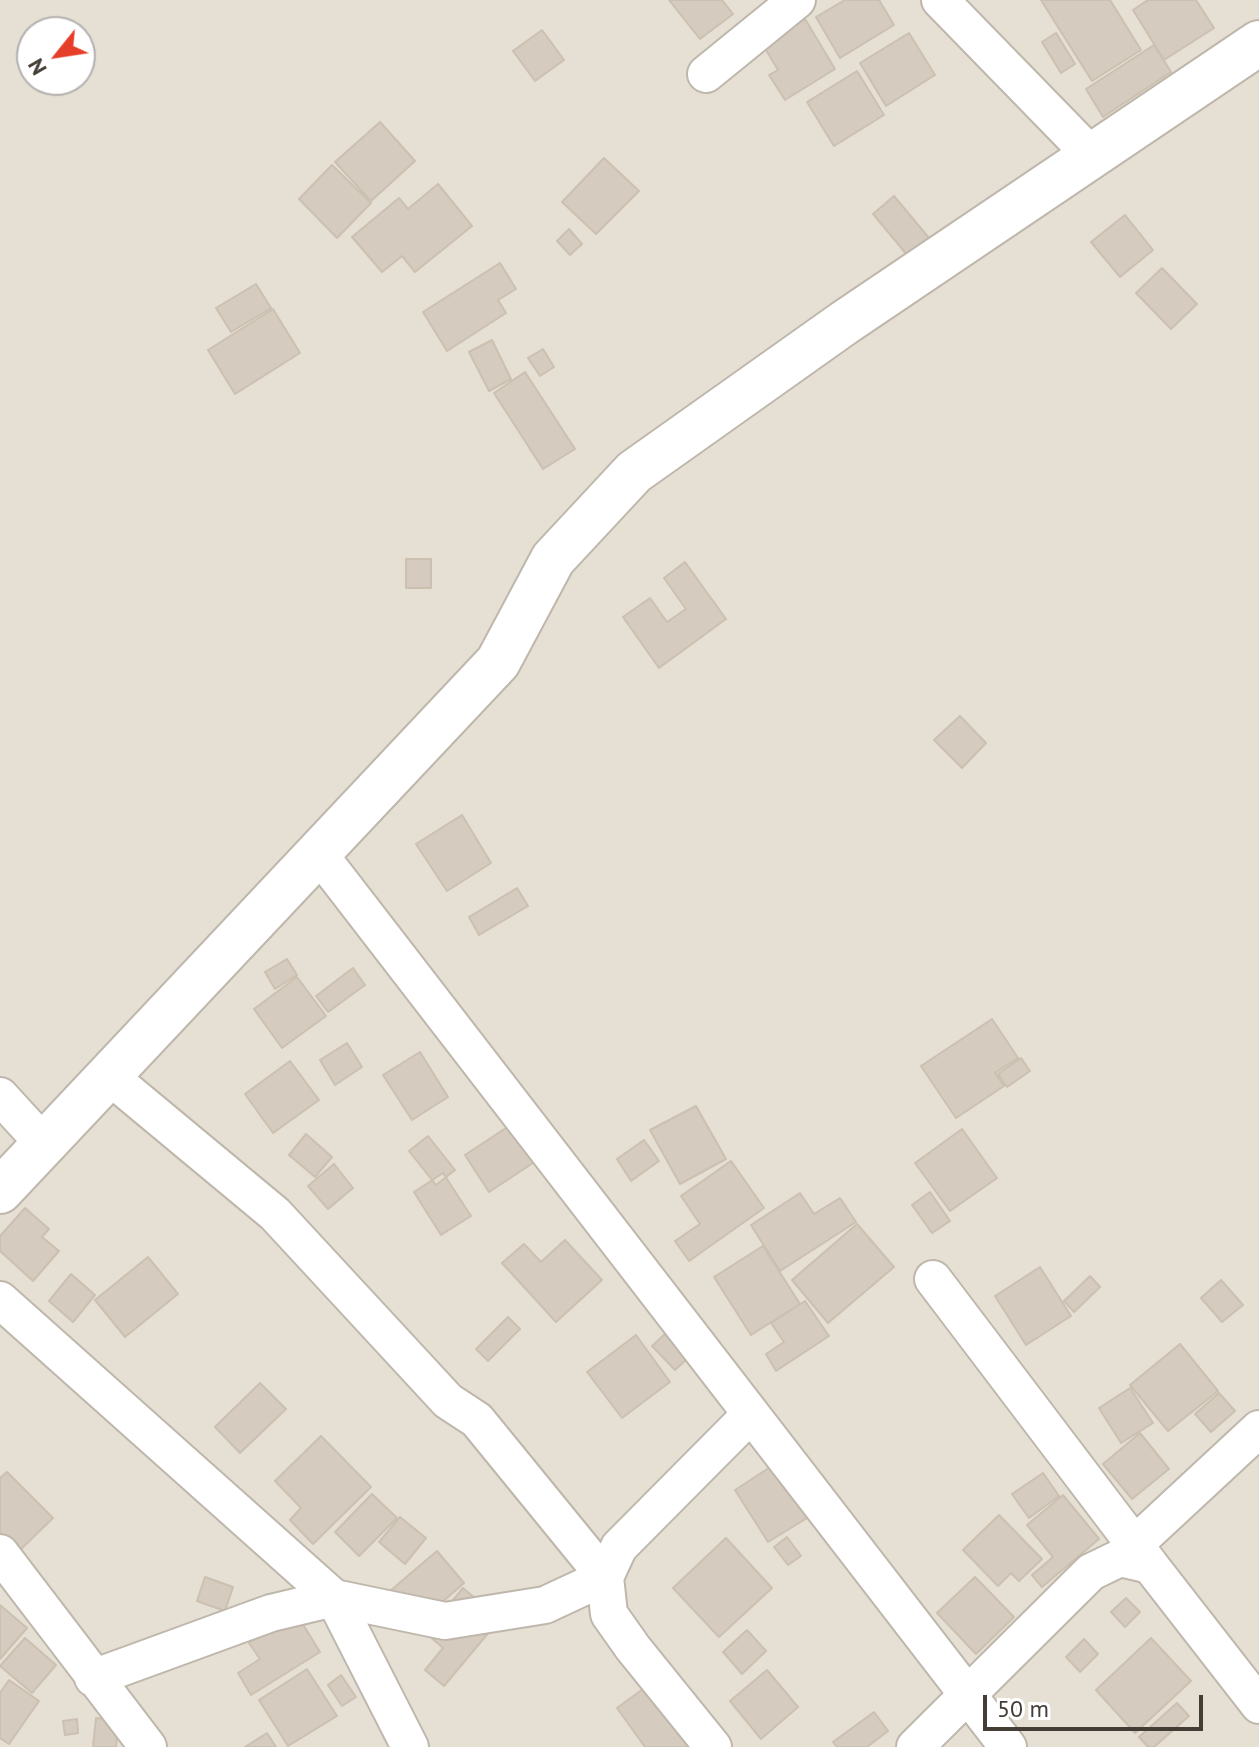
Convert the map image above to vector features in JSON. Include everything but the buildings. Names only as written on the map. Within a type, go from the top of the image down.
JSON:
[{"type":"street","points":[[706,74],[797,0]]},
{"type":"street","points":[[940,0],[1092,156]]},
{"type":"street","points":[[0,1191],[498,662],[553,559],[634,472],[844,323],[1259,43]]},
{"type":"street","points":[[319,854],[1008,1747]]},
{"type":"street","points":[[109,1076],[275,1214],[448,1401],[477,1420],[605,1577]]},
{"type":"street","points":[[0,1096],[44,1144]]},
{"type":"street","points":[[933,1279],[1135,1556],[1259,1705]]},
{"type":"street","points":[[0,1300],[334,1598],[410,1747]]},
{"type":"street","points":[[713,1747],[609,1614],[605,1577],[619,1547],[751,1414]]},
{"type":"street","points":[[915,1747],[1091,1572],[1135,1556],[1259,1429]]},
{"type":"street","points":[[0,1553],[148,1747]]},
{"type":"street","points":[[93,1678],[271,1613],[334,1598],[445,1621],[545,1605],[605,1577]]},
{"type":"shaded area","points":[[0,0],[1259,0],[1259,1747],[0,1747]]}]
